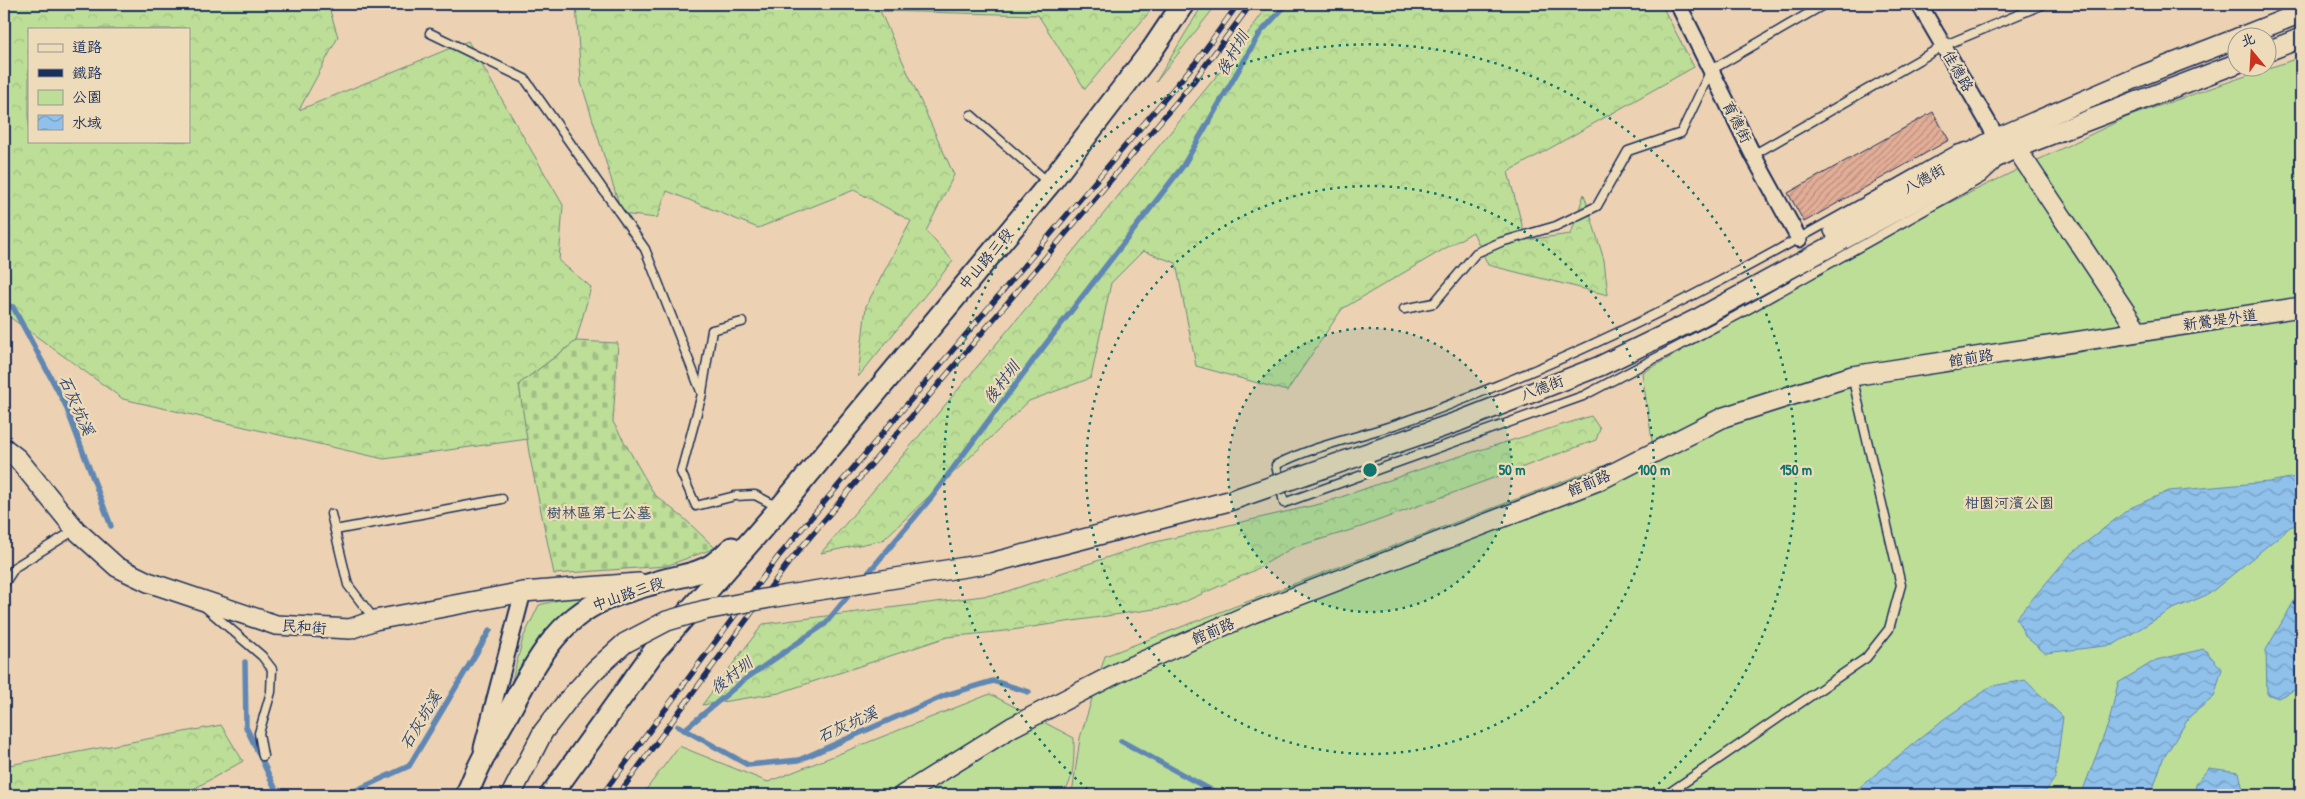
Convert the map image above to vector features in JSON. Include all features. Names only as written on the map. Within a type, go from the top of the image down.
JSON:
[{"type":"main road","name":"中山路三段","points":[[551,795],[655,650],[780,508],[1050,183],[1152,50],[1183,4]]},
{"type":"main road","name":"中山路三段","points":[[467,795],[476,770],[542,653],[561,630],[584,610],[604,600],[662,581],[691,575],[711,565],[780,508]]},
{"type":"street","name":"育德街","points":[[1678,4],[1753,155],[1799,239]]},
{"type":"street","name":"佳德路","points":[[1919,4],[1996,138]]},
{"type":"street","name":"八德街","points":[[2263,28],[2301,13]]},
{"type":"street","points":[[2278,47],[2301,38]]},
{"type":"street","name":"八德街","points":[[1626,353],[1818,239],[1996,138],[2143,75],[2228,42]]},
{"type":"street","points":[[2278,59],[2301,52]]},
{"type":"street","name":"八德街","points":[[511,795],[542,732],[567,701],[595,670],[625,643],[667,621],[705,610],[775,597],[991,563],[1229,501],[1457,422],[1600,366],[1697,319],[1973,169],[2016,148],[2168,92],[2228,67]]},
{"type":"street","points":[[2168,92],[2228,74]]},
{"type":"street","points":[[1996,138],[2016,148],[2138,331]]},
{"type":"street","name":"新鶯堤外道","points":[[2138,331],[2301,307]]},
{"type":"street","name":"館前路","points":[[903,795],[1012,727],[1123,670],[1253,613],[1600,480],[1724,417],[1852,376],[2138,331]]},
{"type":"street","name":"民和街","points":[[4,448],[18,459],[76,530],[117,567],[148,582],[196,600],[276,625],[350,629],[375,620],[523,592],[662,581]]},
{"type":"street","points":[[476,770],[523,592]]},
{"type":"lane","points":[[1404,309],[1434,303],[1476,253],[1500,242],[1556,226],[1597,206],[1628,151],[1681,133],[1711,70],[1825,4]]},
{"type":"lane","points":[[1753,155],[1943,46],[2044,4]]},
{"type":"lane","points":[[430,33],[525,79],[645,249],[702,394]]},
{"type":"lane","points":[[971,115],[1050,183]]},
{"type":"lane","points":[[1996,138],[1956,150],[1799,239],[1627,328],[1514,378],[1395,425],[1293,456],[1276,465],[1284,503],[1583,396],[1736,316],[1982,178],[2016,148]]},
{"type":"lane","points":[[742,322],[712,330],[702,394],[681,472],[696,506],[735,496],[755,495],[780,508]]},
{"type":"lane","points":[[1666,795],[1866,658],[1889,629],[1901,585],[1852,376]]},
{"type":"lane","points":[[335,530],[502,499]]},
{"type":"lane","points":[[331,514],[348,585],[375,620]]},
{"type":"lane","points":[[4,584],[15,568],[76,530]]},
{"type":"lane","points":[[196,600],[262,656],[272,669],[271,692],[259,733],[262,756]]},
{"type":"green space","points":[[4,4],[328,4],[338,37],[299,110],[468,41],[563,205],[559,261],[591,287],[576,341],[519,384],[528,439],[384,459],[123,399],[4,313]]},
{"type":"green space","points":[[576,4],[1097,4],[1099,6],[1110,4],[1156,4],[1085,89],[1038,15],[880,11],[954,175],[926,231],[953,261],[858,377],[866,306],[911,221],[854,190],[758,228],[667,191],[657,218],[622,214],[581,82]]},
{"type":"green space","points":[[1203,4],[1217,4],[1156,82]]},
{"type":"green space","points":[[1269,4],[1661,4],[1694,67],[1508,172],[1526,240],[1571,234],[1584,194],[1604,260],[1608,295],[1488,265],[1473,232],[1342,309],[1287,391],[1196,366],[1176,263],[1143,251],[1111,283],[1091,378],[1029,401],[883,540],[821,553],[1033,300],[1223,68]]},
{"type":"green space","name":"柑園河濱公園","points":[[2301,57],[2301,795],[1066,795],[1073,787],[1080,738],[1105,656],[1653,447],[1642,373],[1930,212],[2127,117],[2240,78],[2278,78],[2278,65]]},
{"type":"green space","name":"樹林區第七公墓","points":[[576,341],[618,343],[613,422],[654,494],[687,521],[715,548],[666,566],[554,574],[529,453],[519,384]]},
{"type":"green space","points":[[1591,416],[1600,429],[1596,440],[1361,527],[1292,548],[1253,571],[1175,606],[1005,631],[947,637],[779,693],[702,705],[763,624],[999,594],[1147,544],[1324,503],[1441,462]]},
{"type":"green space","points":[[586,593],[588,596],[539,637],[508,696],[523,638],[539,605]]},
{"type":"green space","points":[[990,694],[1074,738],[1072,776],[1062,795],[642,795],[679,746],[768,782]]},
{"type":"green space","points":[[221,725],[243,761],[183,795],[4,795],[4,766]]},
{"type":"water","points":[[2301,476],[2301,523],[2290,527],[2209,594],[2171,610],[2113,645],[2045,653],[2026,637],[2016,618],[2070,555],[2130,508],[2169,491],[2269,482]]},
{"type":"water","points":[[2301,589],[2301,687],[2278,698],[2267,694],[2266,650]]},
{"type":"water","points":[[2204,649],[2222,669],[2214,697],[2190,716],[2163,759],[2151,795],[2081,795],[2109,722],[2118,683],[2156,660]]},
{"type":"water","points":[[2025,680],[2063,717],[2055,778],[2043,795],[1850,795],[1944,719],[1992,686]]},
{"type":"water","points":[[2209,768],[2239,772],[2244,795],[2193,795],[2197,782]]},
{"type":"building","points":[[1933,112],[1949,140],[1804,222],[1788,193]]},
{"type":"waterway","name":"後村圳","points":[[864,578],[931,498],[1035,358],[1183,166],[1260,33],[1287,4]]},
{"type":"waterway","name":"石灰坑溪","points":[[4,305],[13,307],[65,404],[111,526]]},
{"type":"waterway","name":"後村圳","points":[[684,730],[744,680],[825,624],[853,590]]},
{"type":"waterway","name":"石灰坑溪","points":[[346,795],[409,766],[490,630]]},
{"type":"waterway","name":"石灰坑溪","points":[[245,662],[246,727],[276,790],[301,795]]},
{"type":"waterway","name":"石灰坑溪","points":[[678,726],[748,765],[799,760],[946,695],[993,681],[1029,692]]},
{"type":"waterway","name":"石灰坑溪","points":[[1121,741],[1220,795]]},
{"type":"railway","points":[[602,795],[778,557],[1196,62],[1238,4]]},
{"type":"railway","points":[[618,795],[789,562],[1190,86],[1251,4]]}]
